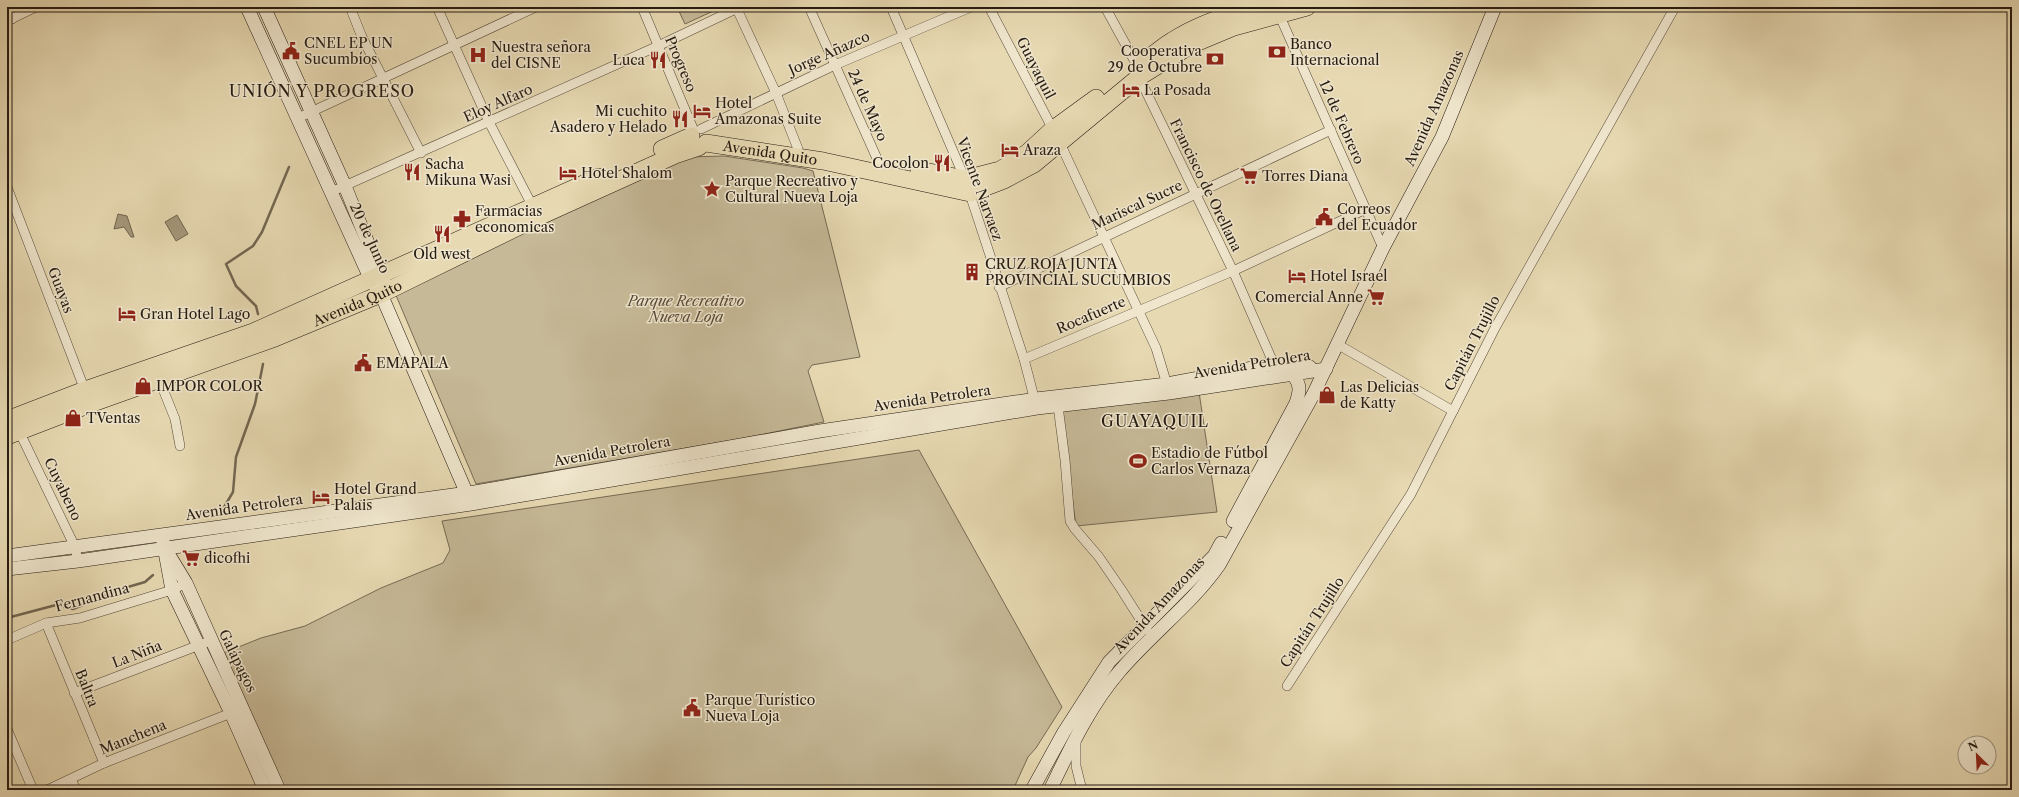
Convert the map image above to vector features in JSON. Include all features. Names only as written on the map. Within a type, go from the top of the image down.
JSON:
[{"type":"highway","points":[[967,186],[1004,180],[1034,164],[1056,135],[1138,72],[1172,41],[1208,23],[1244,10],[1258,7]]},
{"type":"highway","points":[[1138,72],[1191,45],[1234,27],[1278,11],[1307,7]]},
{"type":"highway","name":"Avenida Quito","points":[[700,137],[823,161],[877,167]]},
{"type":"highway","name":"Avenida Quito","points":[[10,423],[87,397],[252,332],[376,277],[535,212],[700,137],[798,149],[967,186]]},
{"type":"highway","name":"Avenida Quito","points":[[87,397],[159,379],[274,338],[384,292],[535,212]]},
{"type":"main road","name":"20 de Junio","points":[[248,7],[331,192],[384,292],[473,498]]},
{"type":"main road","name":"20 de Junio","points":[[264,7],[345,186],[376,277]]},
{"type":"main road","name":"Avenida Amazonas","points":[[1050,790],[1076,737],[1091,711],[1119,672],[1206,583],[1219,565],[1326,369],[1383,248],[1442,137],[1495,7]]},
{"type":"main road","name":"Avenida Petrolera","points":[[1036,404],[1058,406],[1168,389],[1274,364],[1326,369]]},
{"type":"main road","name":"Avenida Petrolera","points":[[7,569],[78,561],[164,548],[473,498],[820,431],[1036,404],[1287,376],[1326,369]]},
{"type":"main road","name":"Avenida Amazonas","points":[[1032,790],[1064,732],[1109,662],[1214,556],[1296,403],[1300,388],[1299,383],[1287,376]]},
{"type":"main road","name":"Avenida Petrolera","points":[[7,556],[161,534],[473,498]]},
{"type":"main road","name":"Galápagos","points":[[161,534],[172,590],[243,707],[279,790]]},
{"type":"main road","name":"Galápagos","points":[[164,548],[186,583],[204,643],[231,713],[265,790]]},
{"type":"street","points":[[7,9],[9,20],[36,7]]},
{"type":"street","points":[[350,7],[362,37],[420,153]]},
{"type":"street","points":[[437,7],[489,122],[535,212]]},
{"type":"street","points":[[298,118],[536,7]]},
{"type":"street","name":"Progreso","points":[[642,7],[658,46],[700,137]]},
{"type":"street","points":[[737,7],[776,93],[798,149]]},
{"type":"street","name":"Eloy Alfaro","points":[[331,192],[658,46],[737,7]]},
{"type":"street","name":"24 de Mayo","points":[[809,7],[835,65],[877,167]]},
{"type":"street","name":"Vicente Narvaez","points":[[892,7],[967,186],[999,287],[1024,358],[1036,404]]},
{"type":"street","name":"Jorge Añazco","points":[[700,137],[776,93],[835,65],[971,7]]},
{"type":"street","name":"Guayaquil","points":[[989,7],[1056,135],[1102,237],[1156,348],[1168,389]]},
{"type":"street","name":"Francisco de Orellana","points":[[1105,7],[1138,72],[1194,194],[1233,271],[1274,364],[1287,376]]},
{"type":"street","name":"Capitán Trujillo","points":[[1287,686],[1411,494],[1495,328],[1535,253],[1675,7]]},
{"type":"street","name":"12 de Febrero","points":[[1278,11],[1383,248]]},
{"type":"street","name":"Mariscal Sucre","points":[[999,287],[1331,130]]},
{"type":"street","name":"Guayas","points":[[7,187],[87,397]]},
{"type":"street","name":"Rocafuerte","points":[[1024,358],[1138,312],[1233,271],[1366,209]]},
{"type":"street","points":[[1337,344],[1454,411]]},
{"type":"street","points":[[159,379],[175,419],[180,446]]},
{"type":"street","points":[[1058,406],[1065,460],[1070,521],[1074,529],[1098,557],[1121,589],[1143,626],[1153,637]]},
{"type":"street","name":"Cuyabeno","points":[[10,423],[75,547],[78,561]]},
{"type":"street","name":"Fernandina","points":[[7,640],[46,623],[80,618],[172,590],[186,583]]},
{"type":"street","name":"Baltra","points":[[46,623],[104,763]]},
{"type":"street","name":"La Niña","points":[[74,693],[204,643]]},
{"type":"street","name":"Manchena","points":[[47,790],[104,763],[231,713]]},
{"type":"street","points":[[7,730],[33,790]]},
{"type":"street","points":[[1076,737],[1076,766],[1082,790]]},
{"type":"street","points":[[71,778],[76,790]]},
{"type":"green space","points":[[677,7],[722,7],[685,24]]},
{"type":"green space","name":"Parque Recreativo Nueva Loja","points":[[724,156],[803,168],[813,171],[860,357],[812,365],[808,371],[824,422],[739,439],[476,484],[395,293],[676,162],[689,157]]},
{"type":"green space","name":"Estadio de Fútbol Carlos Vernaza","points":[[1199,392],[1217,512],[1076,526],[1061,411]]},
{"type":"green space","points":[[919,450],[1062,707],[1036,748],[1028,757],[1013,790],[278,790],[216,656],[261,638],[305,626],[381,588],[443,563],[450,550],[442,521]]},
{"type":"shaded area","points":[[118,214],[127,216],[134,237],[131,237],[124,227],[114,229]]},
{"type":"shaded area","points":[[177,215],[188,234],[176,241],[165,222]]},
{"type":"waterway","points":[[258,314],[256,306],[236,286],[226,264],[253,246],[262,232],[289,167]]},
{"type":"waterway","points":[[223,509],[233,492],[236,457],[255,404],[263,364]]},
{"type":"waterway","points":[[7,618],[56,605],[73,609],[121,589],[145,582],[153,575]]},
{"type":"place","name":"CNEL EP UN Sucumbíos","points":[[291,51]]},
{"type":"place","name":"Banco Internacional","points":[[1277,52]]},
{"type":"place","name":"Nuestra señora del CISNE","points":[[478,55]]},
{"type":"place","name":"Cooperativa 29 de Octubre","points":[[1215,59]]},
{"type":"place","name":"Luca","points":[[658,60]]},
{"type":"place","name":"La Posada","points":[[1131,90]]},
{"type":"place","name":"Hotel Amazonas Suite","points":[[702,111]]},
{"type":"place","name":"Mi cuchito Asadero y Helado","points":[[680,119]]},
{"type":"place","name":"Araza","points":[[1010,150]]},
{"type":"place","name":"Cocolon","points":[[942,163]]},
{"type":"place","name":"Sacha Mikuna Wasi","points":[[412,172]]},
{"type":"place","name":"Hotel Shalom","points":[[568,173]]},
{"type":"place","name":"Torres Diana","points":[[1249,176]]},
{"type":"place","name":"Parque Recreativo y Cultural Nueva Loja","points":[[712,189]]},
{"type":"place","name":"Correos del Ecuador","points":[[1324,217]]},
{"type":"place","name":"Farmacias economicas","points":[[462,219]]},
{"type":"place","name":"Old west","points":[[442,234]]},
{"type":"place","name":"CRUZ ROJA JUNTA PROVINCIAL SUCUMBIOS","points":[[972,272]]},
{"type":"place","name":"Hotel Israel","points":[[1297,276]]},
{"type":"place","name":"Comercial Anne","points":[[1376,297]]},
{"type":"place","name":"Gran Hotel Lago","points":[[127,314]]},
{"type":"place","name":"EMAPALA","points":[[363,363]]},
{"type":"place","name":"IMPOR COLOR","points":[[143,386]]},
{"type":"place","name":"Las Delicias de Katty","points":[[1327,395]]},
{"type":"place","name":"TVentas","points":[[73,418]]},
{"type":"place","name":"Estadio de Fútbol Carlos Vernaza","points":[[1138,461]]},
{"type":"place","name":"Hotel Grand Palais","points":[[321,497]]},
{"type":"place","name":"dicofhi","points":[[191,558]]},
{"type":"place","name":"Parque Turístico Nueva Loja","points":[[692,708]]},
{"type":"district","name":"UNIÓN Y PROGRESO","points":[[322,91]]},
{"type":"district","name":"GUAYAQUIL","points":[[1155,421]]}]
